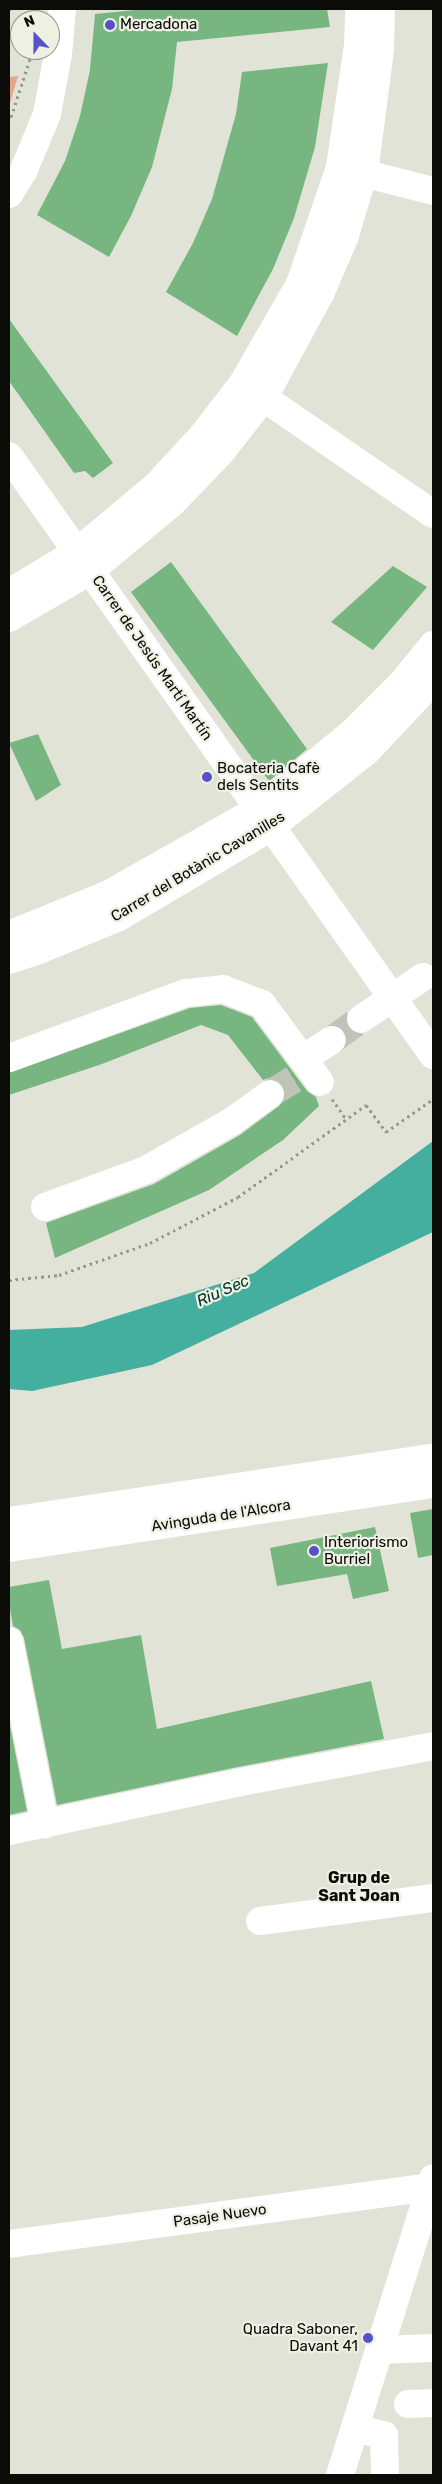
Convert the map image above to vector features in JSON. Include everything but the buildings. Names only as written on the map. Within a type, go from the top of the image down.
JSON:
[{"type":"street","points":[[9,194],[23,172],[47,114],[58,54],[62,9]]},
{"type":"street","points":[[9,618],[83,561],[203,435],[253,390],[320,294],[345,236],[352,170],[359,9]]},
{"type":"street","points":[[352,170],[380,49],[381,9]]},
{"type":"street","points":[[352,170],[433,191]]},
{"type":"street","points":[[253,390],[433,514]]},
{"type":"street","name":"Carrer de Jesús Martí Martín","points":[[9,456],[433,1056]]},
{"type":"street","points":[[9,593],[83,561]]},
{"type":"street","name":"Carrer del Botànic Cavanilles","points":[[9,935],[109,894],[265,818],[402,683],[433,645]]},
{"type":"street","name":"Carrer del Botànic Cavanilles","points":[[9,960],[34,952],[119,917],[367,751],[433,681]]},
{"type":"street","points":[[361,1019],[423,977]]},
{"type":"street","points":[[9,1058],[186,993],[223,989],[262,1004],[310,1071],[332,1040]]},
{"type":"street","points":[[44,1207],[146,1170],[231,1122],[270,1094]]},
{"type":"street","name":"Avinguda de l'Alcora","points":[[9,1521],[433,1458]]},
{"type":"street","name":"Avinguda de l'Alcora","points":[[9,1548],[433,1484]]},
{"type":"street","points":[[9,1641],[45,1824]]},
{"type":"street","points":[[9,1831],[236,1783],[433,1746]]},
{"type":"street","points":[[260,1921],[433,1898]]},
{"type":"street","points":[[340,2475],[379,2350],[423,2244],[432,2183]]},
{"type":"street","name":"Pasaje Nuevo","points":[[9,2244],[432,2183]]},
{"type":"street","points":[[379,2350],[433,2348]]},
{"type":"street","points":[[355,2428],[384,2435],[385,2475]]},
{"type":"path","points":[[9,116],[11,117],[30,60]]},
{"type":"path","points":[[9,1280],[59,1276],[150,1243],[238,1197],[366,1105],[386,1132],[433,1099]]},
{"type":"shaded area","points":[[18,76],[9,107],[9,77]]},
{"type":"water","name":"Riu Sec","points":[[433,1141],[433,1232],[152,1365],[32,1391],[9,1389],[9,1330],[82,1327],[254,1273]]},
{"type":"tunnel","points":[[332,1040],[361,1019]]},
{"type":"tunnel","points":[[270,1094],[302,1074]]},
{"type":"place","name":"Mercadona","points":[[110,25]]},
{"type":"place","name":"Bocateria Cafè dels Sentits","points":[[207,777]]},
{"type":"place","name":"Interiorismo Burriel","points":[[314,1551]]},
{"type":"place","name":"Quadra Saboner, Davant 41","points":[[368,2338]]},
{"type":"district","name":"Grup de Sant Joan","points":[[359,1887]]}]
